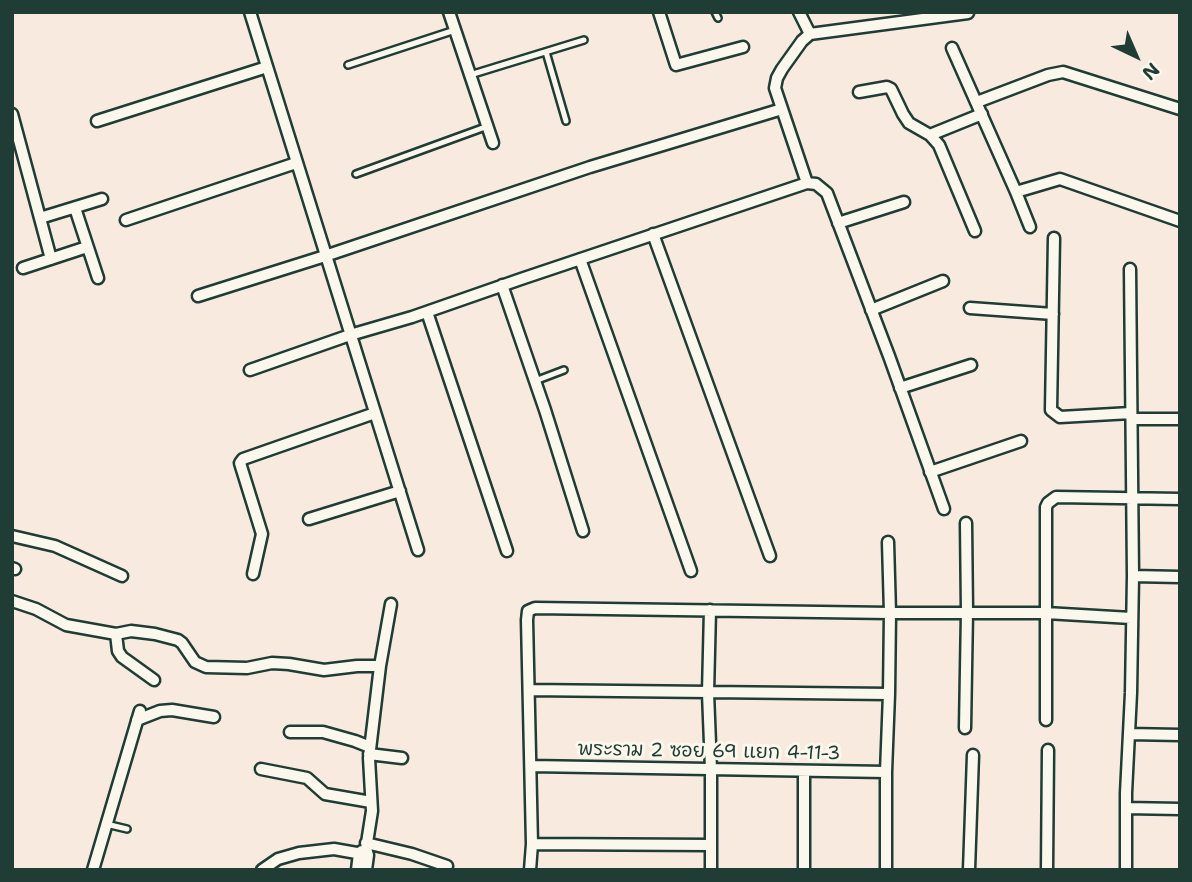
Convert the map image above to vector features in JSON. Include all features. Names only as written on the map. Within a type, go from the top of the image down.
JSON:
[{"type":"street","points":[[250,12],[418,550]]},
{"type":"street","points":[[449,12],[493,143]]},
{"type":"street","points":[[659,12],[676,65],[743,47]]},
{"type":"street","points":[[799,12],[810,34]]},
{"type":"street","points":[[878,12],[883,24]]},
{"type":"street","points":[[807,183],[775,88],[777,78],[793,51],[810,34],[968,13]]},
{"type":"street","points":[[953,48],[1030,227]]},
{"type":"street","points":[[97,121],[267,67]]},
{"type":"street","points":[[977,102],[1048,75],[1063,72],[1180,109]]},
{"type":"street","points":[[859,92],[887,87],[891,89],[909,123],[930,135],[939,145],[975,231]]},
{"type":"street","points":[[198,296],[577,171],[782,108]]},
{"type":"street","points":[[12,114],[51,259]]},
{"type":"street","points":[[930,135],[982,114]]},
{"type":"street","points":[[126,220],[296,163]]},
{"type":"street","points":[[1016,192],[1060,179],[1180,221]]},
{"type":"street","points":[[250,370],[807,183],[816,184],[827,192],[944,509]]},
{"type":"street","points":[[40,218],[102,200]]},
{"type":"street","points":[[838,223],[904,202]]},
{"type":"street","points":[[75,208],[98,278]]},
{"type":"street","points":[[653,234],[771,556]]},
{"type":"street","points":[[1054,238],[1051,410],[1060,417],[1132,416],[1180,419]]},
{"type":"street","points":[[23,268],[88,247]]},
{"type":"street","points":[[580,259],[691,571]]},
{"type":"street","points":[[1126,870],[1133,576],[1130,269]]},
{"type":"street","points":[[871,310],[943,281]]},
{"type":"street","points":[[502,285],[583,531]]},
{"type":"street","points":[[970,308],[1053,314]]},
{"type":"street","points":[[426,312],[507,551]]},
{"type":"street","points":[[900,388],[971,365]]},
{"type":"street","points":[[253,574],[262,534],[240,463],[243,459],[375,413]]},
{"type":"street","points":[[930,472],[1021,441]]},
{"type":"street","points":[[309,519],[400,491]]},
{"type":"street","points":[[1046,720],[1048,503],[1056,497],[1180,499]]},
{"type":"street","points":[[965,728],[966,523]]},
{"type":"street","points":[[12,536],[55,546],[122,576]]},
{"type":"street","points":[[886,870],[890,613],[888,542]]},
{"type":"street","points":[[1133,576],[1180,577]]},
{"type":"street","points":[[12,600],[36,608],[66,625],[116,634],[131,631],[155,634],[178,640],[195,662],[206,667],[247,668],[272,663],[324,670],[380,666]]},
{"type":"street","points":[[357,870],[365,850],[372,811],[370,751],[380,666],[391,604]]},
{"type":"street","points":[[530,870],[532,844],[527,620],[528,611],[535,607],[1046,613],[1131,618]]},
{"type":"street","points":[[710,610],[708,693],[711,870]]},
{"type":"street","points":[[116,634],[118,651],[122,657],[154,680]]},
{"type":"street","points":[[529,690],[889,694]]},
{"type":"street","points":[[93,870],[139,715],[172,710],[214,717]]},
{"type":"street","points":[[290,732],[323,732],[355,741],[370,751],[402,758]]},
{"type":"street","points":[[1129,734],[1180,736]]},
{"type":"street","points":[[1047,870],[1048,750]]},
{"type":"street","points":[[969,870],[973,755]]},
{"type":"street","name":"พระราม 2 ซอย 69 แยก 4-11-3","points":[[531,766],[886,772]]},
{"type":"street","points":[[261,769],[307,778],[325,794],[371,802]]},
{"type":"street","points":[[804,771],[804,870]]},
{"type":"street","points":[[1126,808],[1180,809]]},
{"type":"street","points":[[532,844],[711,845]]},
{"type":"street","points":[[262,870],[278,859],[299,853],[334,849],[412,854],[447,866]]},
{"type":"street","points":[[365,850],[366,870]]},
{"type":"lane","points":[[348,65],[455,30]]},
{"type":"lane","points":[[470,75],[584,40]]},
{"type":"lane","points":[[546,51],[566,121]]},
{"type":"lane","points":[[356,174],[488,126]]},
{"type":"lane","points":[[535,381],[564,370]]},
{"type":"lane","points":[[106,824],[127,829]]}]
